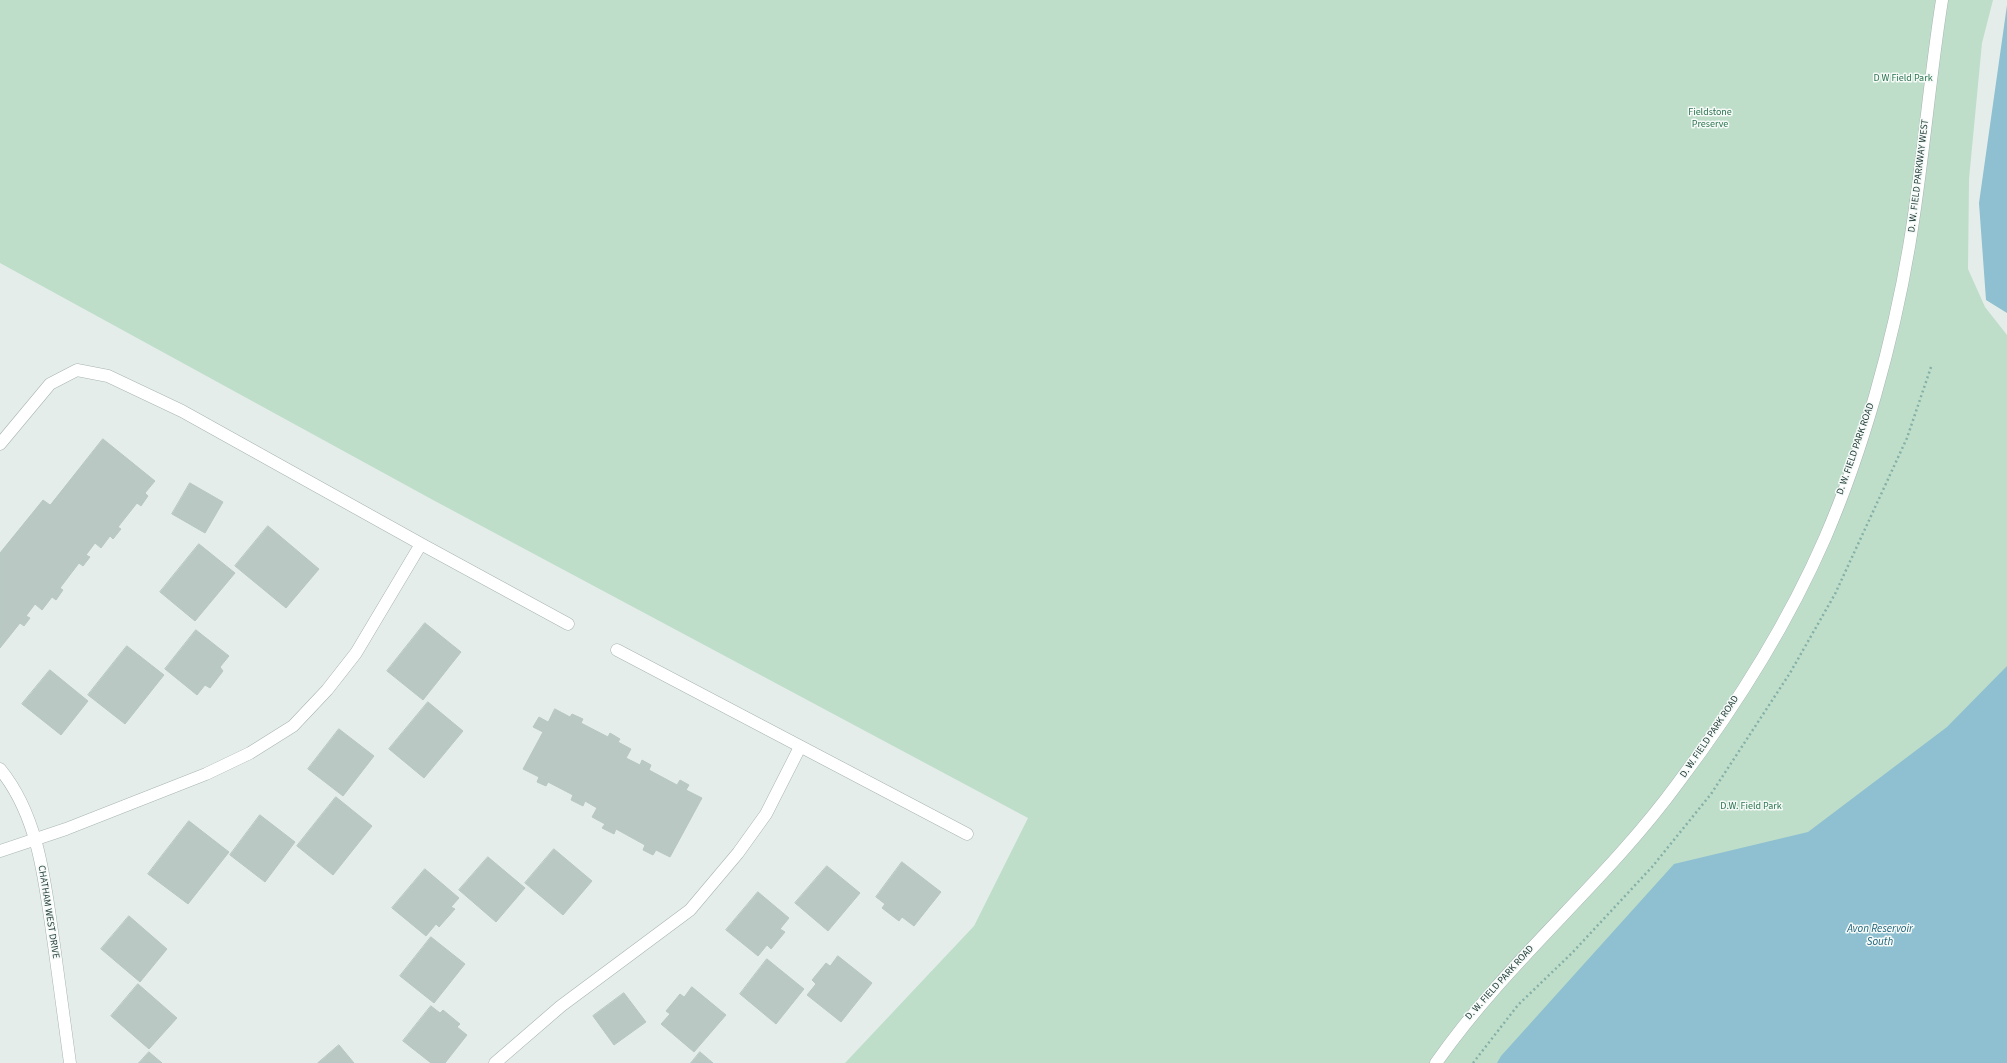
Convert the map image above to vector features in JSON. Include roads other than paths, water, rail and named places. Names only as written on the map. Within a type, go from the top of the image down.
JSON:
[{"type":"street","name":"D. W. FIELD PARKWAY WEST","points":[[1886,351],[1910,247],[1942,0]]},
{"type":"street","name":"D. W. FIELD PARK ROAD","points":[[1436,1063],[1474,1011],[1595,882],[1635,837],[1678,784],[1740,692],[1788,613],[1825,537],[1860,440],[1886,351]]},
{"type":"street","points":[[0,444],[50,384],[77,370],[108,376],[182,411],[568,624]]},
{"type":"street","points":[[0,851],[34,838],[66,829],[206,774],[250,753],[293,726],[327,690],[356,653],[421,544]]},
{"type":"street","points":[[617,650],[967,834]]},
{"type":"street","points":[[495,1063],[561,1006],[690,910],[738,853],[766,814],[800,747]]},
{"type":"street","name":"CHATHAM WEST DRIVE","points":[[0,769],[18,798],[34,838],[44,879],[70,1063]]},
{"type":"water","points":[[2007,5],[2007,313],[1986,300],[1979,203]]},
{"type":"water","name":"Avon Reservoir South","points":[[2007,666],[2007,1063],[1497,1063],[1501,1056],[1674,864],[1808,832],[1947,727]]},
{"type":"park label","name":"D W Field Park","points":[[1903,79]]},
{"type":"park label","name":"Fieldstone Preserve","points":[[1710,118]]},
{"type":"park label","name":"D.W. Field Park","points":[[1751,807]]}]
